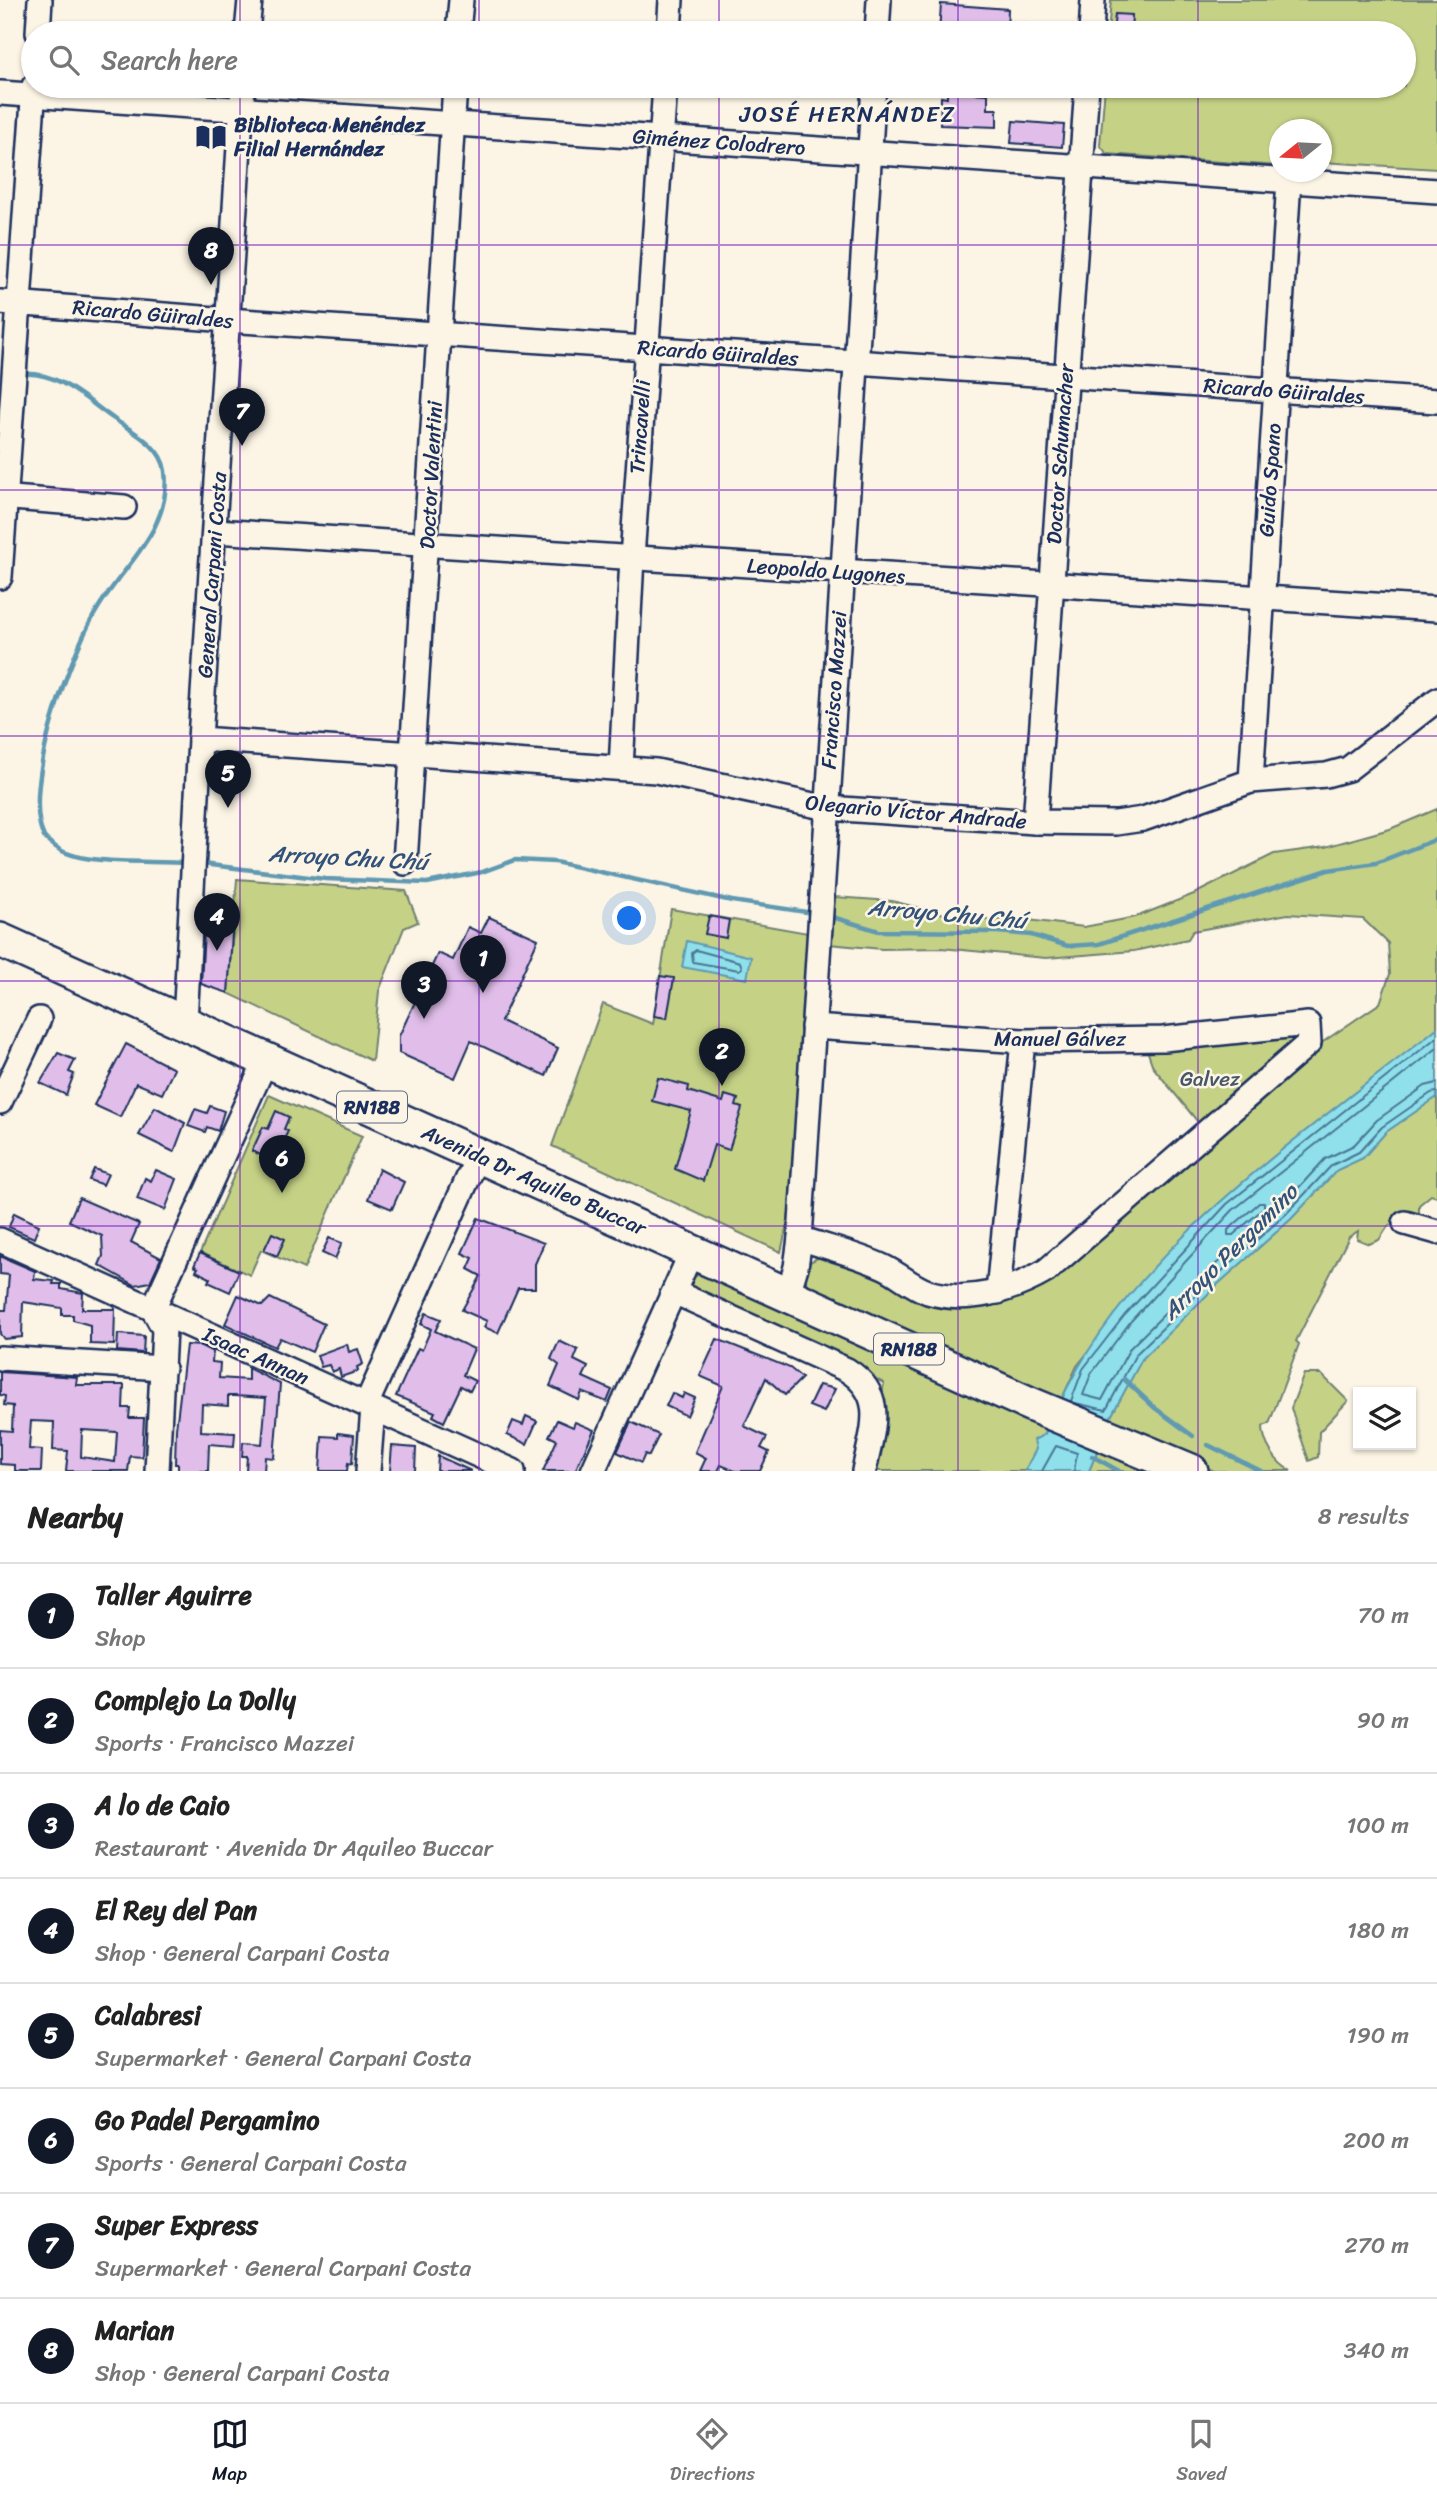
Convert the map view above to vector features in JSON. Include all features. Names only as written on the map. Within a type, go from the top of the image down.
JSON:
[{"type":"highway","name":"Avenida Dr Aquileo Buccar","points":[[0,940],[1030,1404],[1191,1471]]},
{"type":"street","points":[[39,21],[40,0]]},
{"type":"street","points":[[248,21],[250,0]]},
{"type":"street","points":[[459,21],[461,0]]},
{"type":"street","points":[[669,21],[671,0]]},
{"type":"street","points":[[878,21],[879,0]]},
{"type":"street","points":[[1092,21],[1093,0]]},
{"type":"street","name":"Giménez Colodrero","points":[[0,93],[21,92]]},
{"type":"street","points":[[0,577],[3,497],[16,355],[10,302],[33,98]]},
{"type":"street","name":"Giménez Colodrero","points":[[107,98],[242,111],[1269,179]]},
{"type":"street","name":"General Carpani Costa","points":[[185,1022],[200,740],[243,98]]},
{"type":"street","name":"Doctor Valentini","points":[[405,863],[428,544],[454,98]]},
{"type":"street","name":"Trincavelli","points":[[621,768],[645,348],[664,98]]},
{"type":"street","name":"Francisco Mazzei","points":[[788,1294],[796,1267],[800,1238],[873,98]]},
{"type":"street","name":"Doctor Schumacher","points":[[1035,822],[1086,98]]},
{"type":"street","name":"Guido Spano","points":[[1251,780],[1289,182]]},
{"type":"street","name":"Giménez Colodrero","points":[[1316,182],[1437,191]]},
{"type":"street","name":"Ricardo Güiraldes","points":[[10,302],[228,320],[1437,401]]},
{"type":"street","points":[[3,497],[124,507]]},
{"type":"street","name":"Leopoldo Lugones","points":[[215,531],[1437,609]]},
{"type":"street","name":"Olegario Víctor Andrade","points":[[200,740],[656,771],[827,808],[1035,822],[1116,823],[1143,819],[1251,780],[1326,775],[1348,769],[1437,700]]},
{"type":"street","points":[[0,1102],[39,1019]]},
{"type":"street","name":"Manuel Gálvez","points":[[813,1027],[1023,1041],[1163,1039],[1307,1024],[1308,1042],[1295,1056],[1046,1271],[1023,1284],[998,1292]]},
{"type":"street","points":[[800,1238],[884,1268],[927,1292],[958,1297],[998,1292],[1023,1041]]},
{"type":"street","points":[[157,1471],[164,1329],[153,1309],[267,1058]]},
{"type":"street","points":[[368,1471],[369,1407],[478,1156]]},
{"type":"street","points":[[1405,1223],[1437,1232]]},
{"type":"street","name":"Isaac Annan","points":[[0,1240],[513,1471]]},
{"type":"street","points":[[593,1471],[692,1251]]},
{"type":"street","points":[[674,1292],[864,1380],[874,1397],[873,1425],[864,1471]]},
{"type":"street","points":[[0,1359],[163,1368]]},
{"type":"green space","points":[[1111,0],[1437,0],[1437,169],[1332,163],[1332,119],[1269,119],[1269,165],[1107,154],[1100,145],[1104,98],[1416,98],[1416,21],[1109,21]]},
{"type":"green space","points":[[1437,809],[1437,1028],[1153,1271],[1077,1366],[1059,1405],[809,1288],[804,1276],[806,1264],[825,1254],[910,1291],[945,1301],[1056,1269],[1320,1044],[1380,1003],[1390,974],[1388,943],[1363,919],[1288,914],[1193,931],[1188,939],[1134,951],[1046,958],[941,948],[882,949],[829,944],[835,897],[892,901],[964,919],[1028,920],[1084,927],[1136,917],[1194,894],[1274,854],[1325,847],[1390,829]]},
{"type":"green space","points":[[237,879],[406,891],[418,922],[404,928],[379,991],[372,1061],[228,993]]},
{"type":"green space","points":[[671,909],[808,933],[799,1134],[781,1252],[552,1146],[603,1004],[653,1024]]},
{"type":"green space","name":"Galvez","points":[[1290,1034],[1294,1044],[1206,1132],[1153,1067],[1146,1047]]},
{"type":"green space","points":[[269,1095],[362,1136],[304,1269],[261,1250],[250,1275],[200,1253]]},
{"type":"green space","points":[[1437,1097],[1437,1197],[1431,1195],[1419,1205],[1419,1221],[1389,1225],[1379,1240],[1369,1244],[1357,1239],[1358,1231],[1349,1237],[1296,1341],[1299,1344],[1269,1424],[1263,1426],[1265,1440],[1271,1452],[1291,1471],[1214,1471],[1109,1420],[1142,1359],[1218,1284],[1291,1219],[1337,1170],[1363,1158],[1386,1132]]},
{"type":"green space","points":[[703,1273],[1047,1427],[1025,1471],[868,1471],[884,1383],[689,1289],[693,1277]]},
{"type":"green space","points":[[1304,1374],[1321,1374],[1348,1401],[1319,1432],[1318,1457],[1309,1461],[1291,1408]]},
{"type":"green space","points":[[1100,1444],[1161,1471],[1089,1471]]},
{"type":"water","points":[[687,941],[751,957],[747,979],[682,967]]},
{"type":"water","name":"Arroyo Pergamino","points":[[1437,1028],[1437,1097],[1386,1132],[1363,1158],[1337,1170],[1291,1219],[1218,1284],[1142,1359],[1109,1420],[1059,1405],[1090,1348],[1129,1295],[1175,1245],[1279,1152]]},
{"type":"water","points":[[1047,1427],[1100,1444],[1089,1471],[1025,1471],[1036,1449],[1034,1440],[1045,1434]]},
{"type":"building","points":[[941,4],[1008,9],[1008,21],[940,21]]},
{"type":"building","points":[[1115,14],[1132,15],[1132,21],[1114,21]]},
{"type":"building","points":[[941,98],[988,98],[988,109],[997,109],[997,127],[940,125]]},
{"type":"building","points":[[1013,121],[1064,125],[1062,147],[1011,143]]},
{"type":"building","points":[[205,915],[233,918],[228,993],[201,984]]},
{"type":"building","points":[[709,916],[729,920],[726,938],[705,934]]},
{"type":"building","points":[[489,917],[538,939],[501,1021],[558,1048],[546,1076],[471,1041],[455,1078],[399,1053],[399,1036],[438,953],[453,960],[468,927],[481,933]]},
{"type":"building","points":[[660,976],[674,978],[667,1018],[654,1016]]},
{"type":"building","points":[[126,1044],[174,1069],[162,1094],[136,1083],[120,1117],[94,1105]]},
{"type":"building","points":[[58,1053],[75,1060],[69,1072],[74,1074],[66,1095],[40,1083]]},
{"type":"building","points":[[658,1078],[689,1086],[688,1091],[723,1102],[725,1095],[738,1099],[736,1106],[742,1108],[729,1150],[714,1145],[703,1181],[675,1169],[691,1111],[652,1101]]},
{"type":"building","points":[[210,1106],[224,1111],[218,1131],[207,1127],[205,1132],[188,1126],[195,1109],[207,1113]]},
{"type":"building","points":[[155,1107],[185,1123],[174,1152],[139,1135]]},
{"type":"building","points":[[276,1111],[289,1117],[284,1129],[288,1131],[274,1161],[252,1151],[263,1127],[268,1129]]},
{"type":"building","points":[[94,1169],[108,1174],[103,1185],[89,1180]]},
{"type":"building","points":[[379,1169],[404,1182],[392,1209],[368,1199]]},
{"type":"building","points":[[156,1170],[177,1179],[165,1210],[137,1199],[145,1178],[151,1181]]},
{"type":"building","points":[[79,1198],[139,1224],[131,1242],[161,1258],[150,1282],[135,1285],[99,1265],[103,1256],[102,1236],[69,1221]]},
{"type":"building","points":[[14,1213],[39,1225],[34,1238],[9,1227]]},
{"type":"building","points":[[478,1218],[544,1243],[535,1264],[535,1288],[518,1288],[498,1333],[484,1327],[487,1321],[462,1310],[481,1276],[468,1269],[473,1258],[462,1253]]},
{"type":"building","points":[[272,1233],[285,1239],[277,1256],[264,1250]]},
{"type":"building","points":[[329,1238],[342,1243],[335,1259],[322,1253]]},
{"type":"building","points":[[200,1253],[239,1271],[230,1292],[208,1282],[210,1278],[196,1271],[198,1268],[194,1266]]},
{"type":"building","points":[[0,1256],[35,1271],[34,1279],[54,1281],[53,1284],[61,1284],[61,1289],[83,1293],[82,1309],[115,1309],[114,1345],[90,1344],[90,1325],[73,1320],[73,1315],[62,1315],[62,1308],[23,1302],[22,1337],[4,1339],[0,1334],[0,1310],[6,1310],[9,1275],[0,1274]]},
{"type":"building","points":[[238,1295],[262,1306],[270,1298],[324,1324],[312,1352],[280,1338],[275,1347],[225,1324]]},
{"type":"building","points":[[426,1313],[441,1319],[435,1331],[474,1349],[463,1375],[475,1381],[470,1391],[461,1386],[444,1422],[433,1416],[435,1412],[396,1396],[418,1348],[422,1350],[431,1329],[421,1324]]},
{"type":"building","points":[[118,1334],[144,1336],[143,1353],[117,1351]]},
{"type":"building","points":[[717,1339],[790,1368],[802,1378],[785,1395],[766,1378],[744,1426],[767,1437],[761,1448],[769,1452],[760,1471],[735,1471],[721,1465],[718,1471],[700,1471],[706,1458],[695,1452],[723,1386],[700,1376]]},
{"type":"building","points":[[559,1341],[578,1350],[574,1360],[588,1367],[583,1377],[612,1390],[607,1402],[582,1392],[579,1400],[550,1386],[559,1365],[551,1359]]},
{"type":"building","points":[[347,1344],[349,1352],[358,1349],[363,1364],[357,1367],[358,1371],[341,1377],[339,1369],[332,1372],[329,1365],[321,1367],[317,1355]]},
{"type":"building","points":[[186,1345],[201,1346],[213,1352],[212,1362],[220,1363],[219,1378],[248,1380],[248,1368],[280,1384],[274,1458],[265,1457],[264,1471],[246,1471],[247,1456],[242,1456],[243,1442],[262,1444],[266,1398],[228,1396],[228,1406],[202,1404],[201,1431],[235,1433],[234,1446],[209,1444],[208,1471],[178,1471],[178,1464],[175,1464],[176,1429]]},
{"type":"building","points":[[0,1372],[77,1377],[76,1385],[124,1385],[123,1408],[130,1408],[129,1418],[144,1418],[142,1457],[130,1456],[128,1471],[66,1471],[68,1451],[53,1450],[54,1422],[31,1421],[29,1449],[42,1450],[41,1471],[15,1471],[15,1465],[0,1464],[0,1430],[12,1431],[13,1406],[4,1405],[5,1396],[0,1395]],"holes":[[[82,1430],[117,1432],[115,1462],[81,1457]]]},
{"type":"building","points":[[819,1385],[835,1389],[824,1412],[809,1406]]},
{"type":"building","points":[[672,1393],[682,1398],[684,1393],[695,1398],[687,1416],[666,1406]]},
{"type":"building","points":[[526,1416],[537,1421],[527,1444],[507,1435],[513,1421],[523,1425]]},
{"type":"building","points":[[557,1420],[573,1427],[575,1422],[594,1430],[575,1471],[543,1471],[557,1440],[549,1436]]},
{"type":"building","points":[[631,1422],[659,1435],[649,1456],[645,1454],[641,1463],[617,1452]]},
{"type":"building","points":[[338,1433],[354,1435],[352,1464],[348,1463],[347,1471],[320,1471],[322,1436],[338,1437]]},
{"type":"building","points":[[392,1446],[416,1448],[415,1471],[390,1471]]},
{"type":"building","points":[[438,1456],[471,1471],[437,1471]]},
{"type":"waterway","name":"Arroyo Chu Chú","points":[[22,374],[48,377],[71,388],[146,440],[163,462],[165,471],[162,510],[155,527],[89,625],[52,719],[39,787],[38,815],[44,837],[60,850],[87,858],[186,863]]},
{"type":"waterway","name":"Arroyo Chu Chú","points":[[829,916],[879,931],[997,932],[1031,935],[1068,946],[1099,944],[1328,870],[1376,863],[1437,839]]},
{"type":"waterway","name":"Arroyo Chu Chú","points":[[202,864],[325,879],[427,883],[482,872],[515,860],[555,862],[732,901],[813,913]]},
{"type":"waterway","points":[[1124,1379],[1155,1408],[1193,1436]]},
{"type":"waterway","points":[[1208,1445],[1261,1471]]},
{"type":"waterway","points":[[1092,1456],[1119,1471]]},
{"type":"place","name":"Biblioteca Menéndez Filial Hernández","points":[[211,137]]},
{"type":"place","name":"Marian","points":[[211,285]]},
{"type":"place","name":"Super Express","points":[[242,446]]},
{"type":"place","name":"Calabresi","points":[[228,808]]},
{"type":"place","name":"El Rey del Pan","points":[[217,951]]},
{"type":"place","name":"Taller Aguirre","points":[[483,993]]},
{"type":"place","name":"A lo de Caio","points":[[424,1019]]},
{"type":"place","name":"Complejo La Dolly","points":[[722,1086]]},
{"type":"place","name":"Go Padel Pergamino","points":[[282,1193]]},
{"type":"district","name":"JOSÉ HERNÁNDEZ","points":[[848,114]]}]
